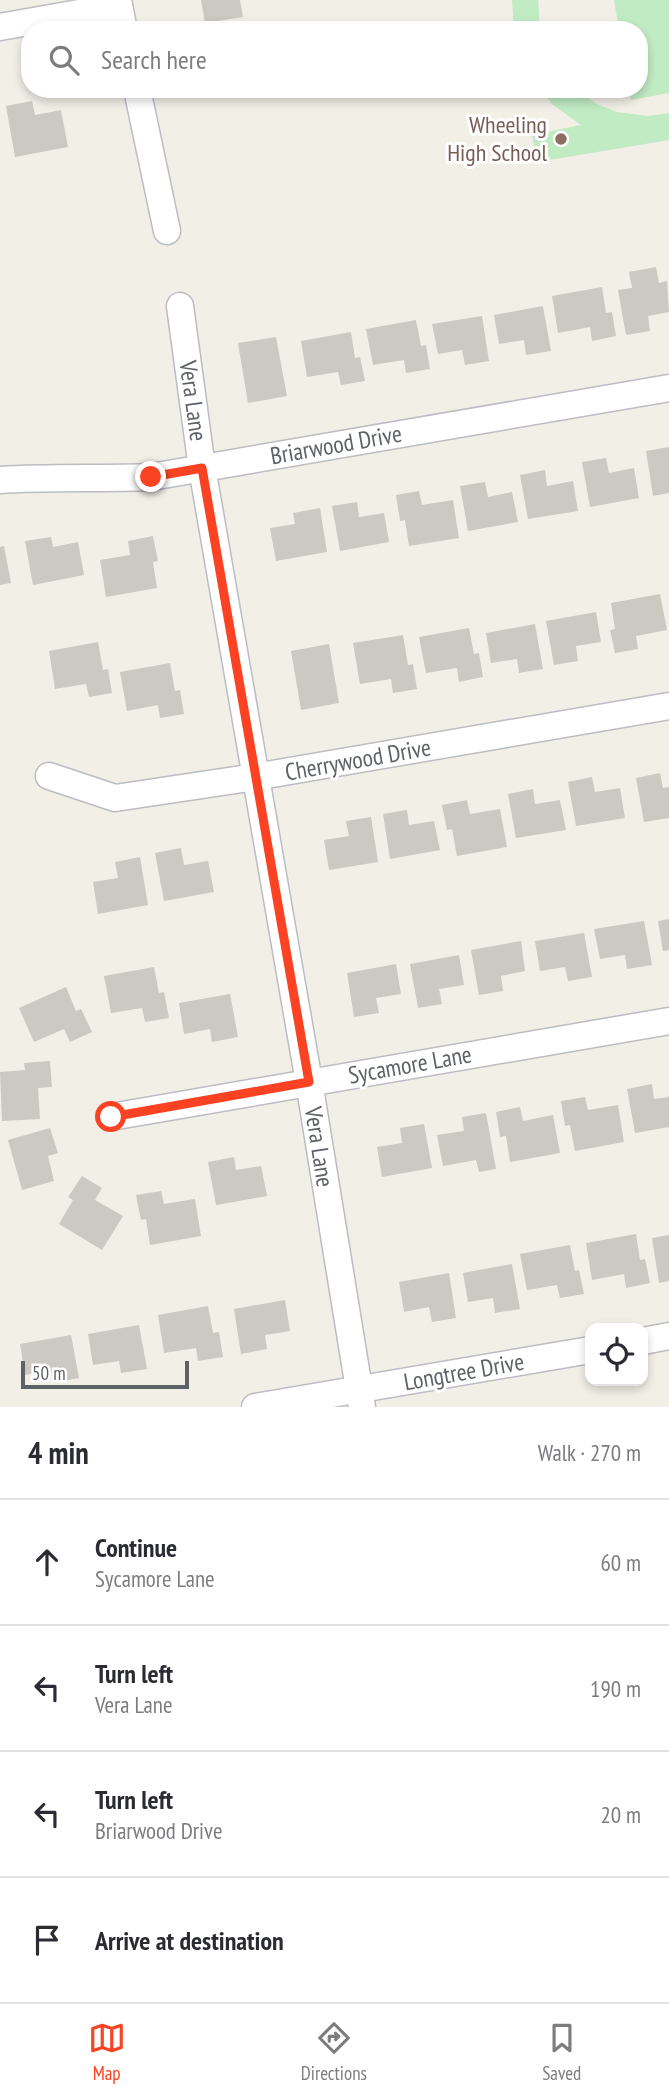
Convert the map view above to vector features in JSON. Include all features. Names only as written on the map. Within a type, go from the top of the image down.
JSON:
[{"type":"street","points":[[48,21],[121,12]]},
{"type":"street","points":[[0,27],[21,24]]},
{"type":"street","points":[[139,98],[167,231]]},
{"type":"street","name":"Vera Lane","points":[[180,306],[202,468],[309,1082],[361,1399]]},
{"type":"street","name":"Briarwood Drive","points":[[0,480],[151,477],[669,388]]},
{"type":"street","name":"Cherrywood Drive","points":[[49,776],[115,799],[255,778],[669,706]]},
{"type":"street","name":"Sycamore Lane","points":[[111,1117],[669,1021]]},
{"type":"street","points":[[648,1340],[669,1336]]},
{"type":"street","name":"Longtree Drive","points":[[255,1407],[361,1399],[585,1351]]},
{"type":"green space","points":[[512,0],[538,0],[539,21],[513,21]]},
{"type":"green space","points":[[614,0],[669,0],[669,93],[648,97],[648,21],[618,21]]},
{"type":"green space","points":[[548,98],[588,98],[617,112],[648,116],[669,113],[669,140],[537,162],[532,135],[581,125]]},
{"type":"building","points":[[201,0],[240,0],[243,17],[205,21]]},
{"type":"building","points":[[32,101],[35,115],[61,110],[68,147],[15,157],[6,106]]},
{"type":"building","points":[[656,267],[659,283],[667,281],[669,312],[648,316],[650,331],[626,335],[618,290],[632,288],[629,272]]},
{"type":"building","points":[[602,287],[606,313],[612,312],[616,336],[592,341],[590,327],[558,333],[552,296]]},
{"type":"building","points":[[543,306],[551,351],[526,355],[524,340],[499,344],[494,315]]},
{"type":"building","points":[[482,316],[489,361],[465,365],[462,350],[438,354],[432,324]]},
{"type":"building","points":[[416,320],[421,346],[426,345],[430,369],[406,373],[404,360],[373,365],[366,329]]},
{"type":"building","points":[[351,332],[355,358],[360,357],[365,381],[341,385],[338,372],[307,377],[301,341]]},
{"type":"building","points":[[276,337],[287,396],[248,403],[238,343]]},
{"type":"building","points":[[669,447],[669,493],[653,496],[646,451]]},
{"type":"building","points":[[606,458],[609,473],[634,468],[639,498],[590,507],[582,462]]},
{"type":"building","points":[[545,470],[547,486],[573,481],[578,511],[528,519],[520,475]]},
{"type":"building","points":[[485,482],[488,497],[512,492],[518,522],[468,531],[460,486]]},
{"type":"building","points":[[419,491],[422,505],[453,500],[459,538],[409,546],[405,520],[400,521],[396,495]]},
{"type":"building","points":[[357,502],[359,517],[384,513],[389,542],[340,551],[332,506]]},
{"type":"building","points":[[320,508],[327,552],[276,561],[270,528],[295,524],[293,513]]},
{"type":"building","points":[[153,536],[158,561],[153,562],[157,588],[106,597],[100,560],[130,555],[128,541]]},
{"type":"building","points":[[51,537],[53,547],[78,542],[84,575],[33,585],[25,541]]},
{"type":"building","points":[[4,546],[11,583],[0,585],[0,547]]},
{"type":"building","points":[[660,594],[667,630],[636,636],[638,649],[615,653],[610,630],[615,629],[611,603]]},
{"type":"building","points":[[596,612],[601,642],[576,646],[578,661],[554,665],[546,621]]},
{"type":"building","points":[[535,624],[543,669],[519,673],[517,659],[491,663],[486,633]]},
{"type":"building","points":[[469,628],[474,654],[479,653],[483,677],[459,682],[457,668],[426,673],[419,637]]},
{"type":"building","points":[[403,635],[408,665],[413,664],[417,689],[393,693],[391,679],[360,684],[353,643]]},
{"type":"building","points":[[98,642],[103,670],[108,669],[112,693],[89,697],[86,684],[55,689],[49,651]]},
{"type":"building","points":[[329,644],[339,703],[301,710],[291,651]]},
{"type":"building","points":[[170,663],[175,691],[180,690],[184,714],[160,718],[158,705],[127,711],[120,672]]},
{"type":"building","points":[[660,773],[663,788],[669,787],[669,818],[644,822],[636,778]]},
{"type":"building","points":[[592,777],[595,792],[620,788],[625,818],[576,826],[568,782]]},
{"type":"building","points":[[533,789],[535,804],[560,800],[566,830],[516,838],[508,794]]},
{"type":"building","points":[[467,800],[470,814],[500,809],[507,847],[457,856],[452,829],[447,830],[442,805]]},
{"type":"building","points":[[407,810],[409,825],[434,821],[440,850],[390,859],[383,814]]},
{"type":"building","points":[[371,817],[378,862],[329,870],[324,840],[349,836],[346,821]]},
{"type":"building","points":[[181,848],[184,865],[208,861],[214,892],[164,901],[155,853]]},
{"type":"building","points":[[140,857],[148,905],[98,914],[93,882],[118,878],[115,862]]},
{"type":"building","points":[[669,919],[669,950],[663,951],[658,921]]},
{"type":"building","points":[[644,921],[652,965],[627,969],[625,955],[600,959],[594,929]]},
{"type":"building","points":[[584,933],[592,977],[568,981],[565,967],[540,971],[535,941]]},
{"type":"building","points":[[521,941],[525,971],[501,976],[503,991],[479,995],[471,950]]},
{"type":"building","points":[[459,955],[464,985],[439,989],[442,1004],[418,1008],[410,964]]},
{"type":"building","points":[[396,964],[401,994],[376,998],[379,1013],[354,1017],[347,973]]},
{"type":"building","points":[[154,967],[159,993],[164,992],[169,1018],[145,1022],[142,1008],[111,1013],[104,976]]},
{"type":"building","points":[[66,987],[76,1011],[81,1009],[92,1032],[70,1042],[64,1029],[34,1042],[19,1008]]},
{"type":"building","points":[[230,994],[238,1037],[212,1042],[210,1029],[184,1034],[179,1003]]},
{"type":"building","points":[[50,1061],[52,1087],[38,1088],[40,1119],[2,1121],[0,1072],[25,1070],[24,1063]]},
{"type":"building","points":[[652,1084],[654,1099],[669,1097],[669,1127],[635,1133],[627,1089]]},
{"type":"building","points":[[585,1097],[588,1110],[618,1105],[624,1142],[575,1151],[570,1125],[565,1126],[561,1101]]},
{"type":"building","points":[[520,1107],[523,1121],[553,1115],[560,1153],[510,1162],[506,1136],[500,1137],[496,1112]]},
{"type":"building","points":[[486,1113],[496,1169],[479,1172],[476,1160],[443,1166],[437,1135],[464,1131],[462,1117]]},
{"type":"building","points":[[424,1124],[432,1168],[382,1177],[377,1147],[402,1143],[400,1128]]},
{"type":"building","points":[[50,1128],[58,1153],[48,1156],[54,1181],[22,1190],[8,1140]]},
{"type":"building","points":[[234,1157],[236,1170],[261,1166],[267,1196],[216,1205],[208,1162]]},
{"type":"building","points":[[82,1176],[102,1188],[95,1200],[123,1216],[102,1250],[59,1224],[73,1200],[68,1197]]},
{"type":"building","points":[[161,1191],[164,1204],[195,1199],[201,1236],[150,1245],[146,1219],[141,1220],[136,1195]]},
{"type":"building","points":[[636,1234],[640,1260],[645,1259],[650,1283],[626,1288],[624,1274],[592,1280],[586,1243]]},
{"type":"building","points":[[669,1235],[669,1281],[659,1283],[652,1238]]},
{"type":"building","points":[[570,1245],[575,1271],[579,1270],[584,1294],[560,1298],[557,1285],[527,1290],[520,1254]]},
{"type":"building","points":[[512,1264],[520,1309],[495,1313],[493,1298],[468,1302],[463,1273]]},
{"type":"building","points":[[449,1273],[456,1318],[432,1322],[429,1307],[404,1312],[399,1282]]},
{"type":"building","points":[[285,1300],[290,1331],[265,1335],[267,1349],[241,1354],[234,1309]]},
{"type":"building","points":[[208,1306],[213,1333],[219,1332],[223,1357],[198,1361],[196,1348],[164,1353],[158,1315]]},
{"type":"building","points":[[139,1325],[147,1369],[121,1373],[119,1361],[93,1365],[88,1334]]},
{"type":"building","points":[[71,1335],[79,1378],[53,1383],[51,1370],[25,1375],[20,1344]]},
{"type":"place","name":"Wheeling High School","points":[[561,139]]},
{"type":"route","points":[[111,1117],[309,1082],[202,468],[151,477]]}]
